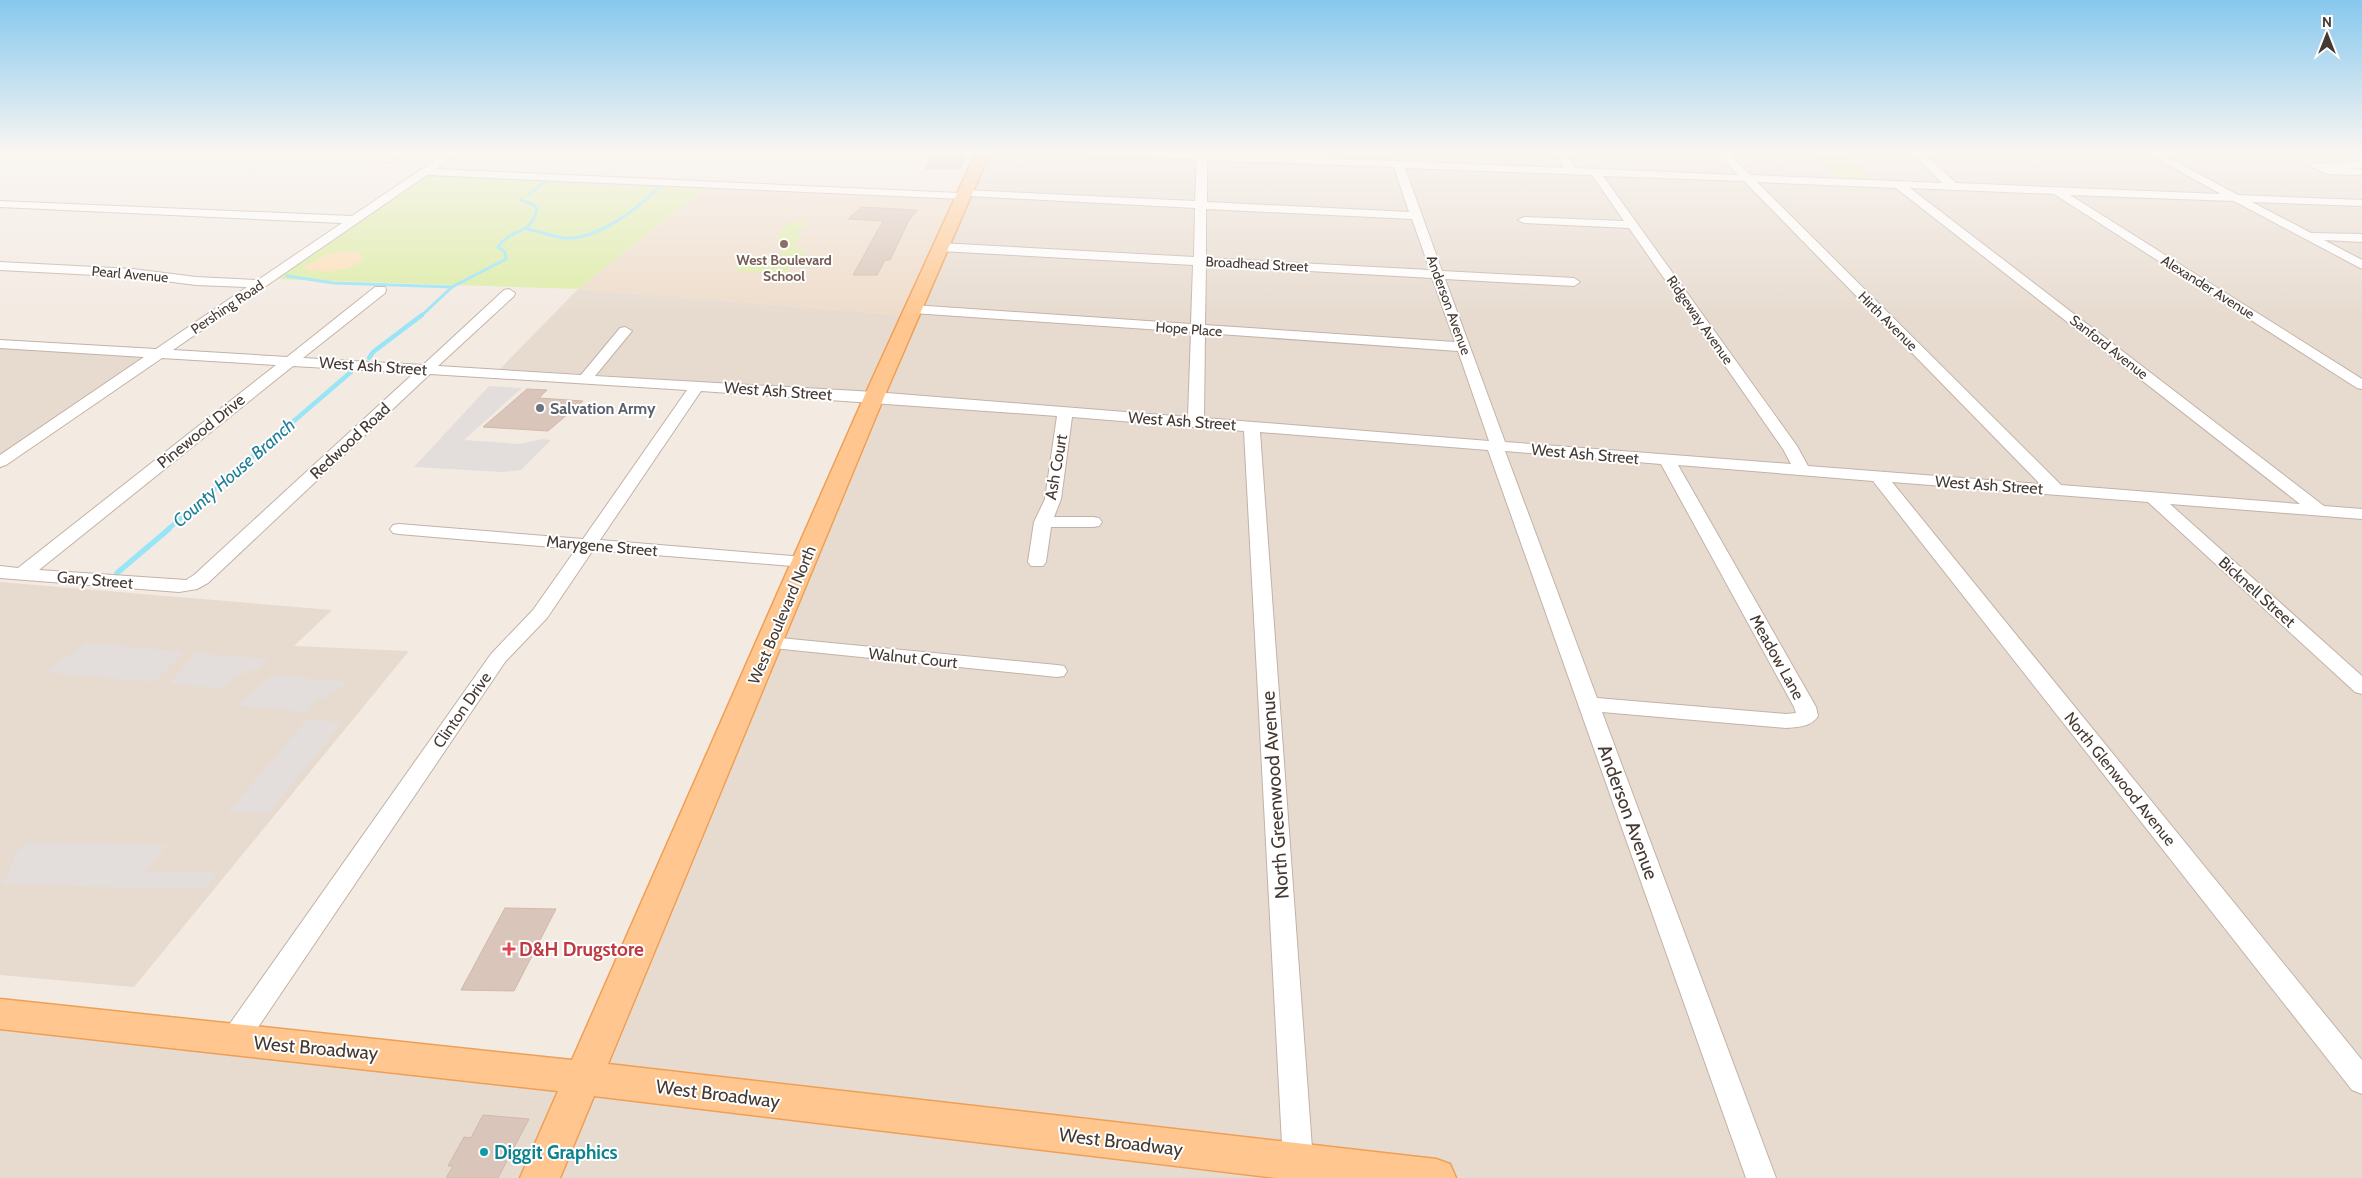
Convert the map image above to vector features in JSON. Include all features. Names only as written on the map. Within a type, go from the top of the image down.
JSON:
[{"type":"main road","name":"West Boulevard North","points":[[540,1178],[874,397],[958,207]]},
{"type":"main road","name":"West Broadway","points":[[0,1014],[382,1054],[1314,1169],[1436,1178]]},
{"type":"street","points":[[66,207],[354,220]]},
{"type":"street","name":"Pershing Road","points":[[0,462],[373,207]]},
{"type":"street","points":[[1196,422],[1201,207]]},
{"type":"street","points":[[1240,207],[1417,216]]},
{"type":"street","name":"Anderson Avenue","points":[[1414,207],[1464,347],[1497,447],[1761,1178]]},
{"type":"street","name":"Ridgeway Avenue","points":[[1619,207],[1791,449],[1802,471]]},
{"type":"street","name":"Hirth Avenue","points":[[1774,207],[2056,490]]},
{"type":"street","name":"Sanford Avenue","points":[[1928,207],[2320,511]]},
{"type":"street","name":"Alexander Avenue","points":[[2082,207],[2362,385]]},
{"type":"street","points":[[2253,207],[2362,265]]},
{"type":"street","points":[[1524,220],[1632,225]]},
{"type":"street","points":[[2307,236],[2362,238]]},
{"type":"street","name":"Broadhead Street","points":[[940,247],[1574,282]]},
{"type":"street","name":"Pearl Avenue","points":[[0,266],[133,273],[196,281],[260,284]]},
{"type":"street","name":"Pinewood Drive","points":[[22,574],[289,360],[380,290]]},
{"type":"street","name":"Redwood Road","points":[[190,585],[201,579],[508,293]]},
{"type":"street","name":"Hope Place","points":[[913,310],[1464,347]]},
{"type":"street","points":[[584,380],[625,332]]},
{"type":"street","name":"West Ash Street","points":[[0,344],[289,360],[874,397],[2362,514]]},
{"type":"street","name":"Clinton Drive","points":[[234,1040],[498,658],[540,614],[697,386]]},
{"type":"street","name":"Ash Court","points":[[1037,562],[1043,522],[1053,499],[1065,412]]},
{"type":"street","name":"North Greenwood Avenue","points":[[1252,426],[1314,1169]]},
{"type":"street","name":"Meadow Lane","points":[[1589,704],[1786,721],[1799,720],[1807,716],[1805,708],[1666,460]]},
{"type":"street","name":"North Glenwood Avenue","points":[[1878,476],[2362,1081]]},
{"type":"street","name":"Bicknell Street","points":[[2152,497],[2362,687]]},
{"type":"street","name":"Ash Court","points":[[1043,522],[1094,522]]},
{"type":"street","name":"Marygene Street","points":[[399,529],[804,562]]},
{"type":"street","name":"Gary Street","points":[[0,572],[171,586],[190,585]]},
{"type":"street","name":"Walnut Court","points":[[770,643],[1057,671]]},
{"type":"shaded area","name":"West Boulevard School","points":[[681,207],[949,207],[902,315],[578,289]]},
{"type":"shaded area","points":[[964,207],[2362,207],[2362,1178],[0,1178],[0,1028],[597,1095]]},
{"type":"shaded area","points":[[578,289],[902,315],[867,392],[500,369]]},
{"type":"shaded area","points":[[0,347],[163,357],[0,469]]},
{"type":"shaded area","points":[[489,386],[522,388],[464,440],[520,444],[542,439],[551,440],[521,470],[503,472],[414,467]]},
{"type":"shaded area","points":[[0,582],[332,610],[294,646],[409,651],[134,987],[0,975]]},
{"type":"shaded area","points":[[87,643],[184,652],[154,682],[43,672]]},
{"type":"shaded area","points":[[196,653],[268,659],[258,668],[233,678],[222,689],[170,683]]},
{"type":"shaded area","points":[[273,675],[347,682],[340,689],[314,702],[307,712],[235,705]]},
{"type":"shaded area","points":[[307,720],[342,722],[269,813],[228,812]]},
{"type":"shaded area","points":[[27,842],[167,845],[144,872],[218,873],[206,889],[1,884],[8,876],[15,854]]},
{"type":"green space","points":[[380,207],[681,207],[578,289],[275,279]]},
{"type":"green space","points":[[791,221],[808,222],[796,234],[801,236],[794,249],[807,250],[785,273],[735,271],[754,259],[777,257],[785,249],[779,248],[784,242],[778,240],[781,230]]},
{"type":"sand","points":[[351,251],[359,253],[364,259],[351,267],[337,270],[306,270],[304,267],[328,254]]},
{"type":"building","name":"West Boulevard School","points":[[861,207],[917,210],[908,222],[890,260],[885,260],[877,275],[853,275],[883,221],[848,219]]},
{"type":"building","name":"Salvation Army","points":[[527,389],[547,390],[539,398],[583,401],[548,431],[483,427]]},
{"type":"building","name":"D&H Drugstore","points":[[505,908],[556,909],[514,991],[461,990]]},
{"type":"building","name":"Diggit Graphics","points":[[483,1115],[529,1119],[498,1178],[446,1178],[453,1166],[448,1166],[464,1137],[471,1138]]},
{"type":"waterway","points":[[452,287],[506,259],[505,252],[498,247],[503,241],[530,224],[537,209],[535,207]]},
{"type":"waterway","points":[[527,229],[565,238],[578,237],[604,228],[636,207]]},
{"type":"waterway","name":"County House Branch","points":[[287,276],[334,283],[452,287]]},
{"type":"waterway","name":"County House Branch","points":[[421,316],[452,287]]},
{"type":"waterway","name":"County House Branch","points":[[369,358],[373,352],[422,315]]},
{"type":"waterway","name":"County House Branch","points":[[167,530],[351,372]]},
{"type":"waterway","name":"County House Branch","points":[[117,573],[169,529]]},
{"type":"place","name":"West Boulevard School","points":[[784,244]]},
{"type":"place","name":"Salvation Army","points":[[540,408]]},
{"type":"place","name":"D&H Drugstore","points":[[509,949]]},
{"type":"place","name":"Diggit Graphics","points":[[484,1152]]}]
